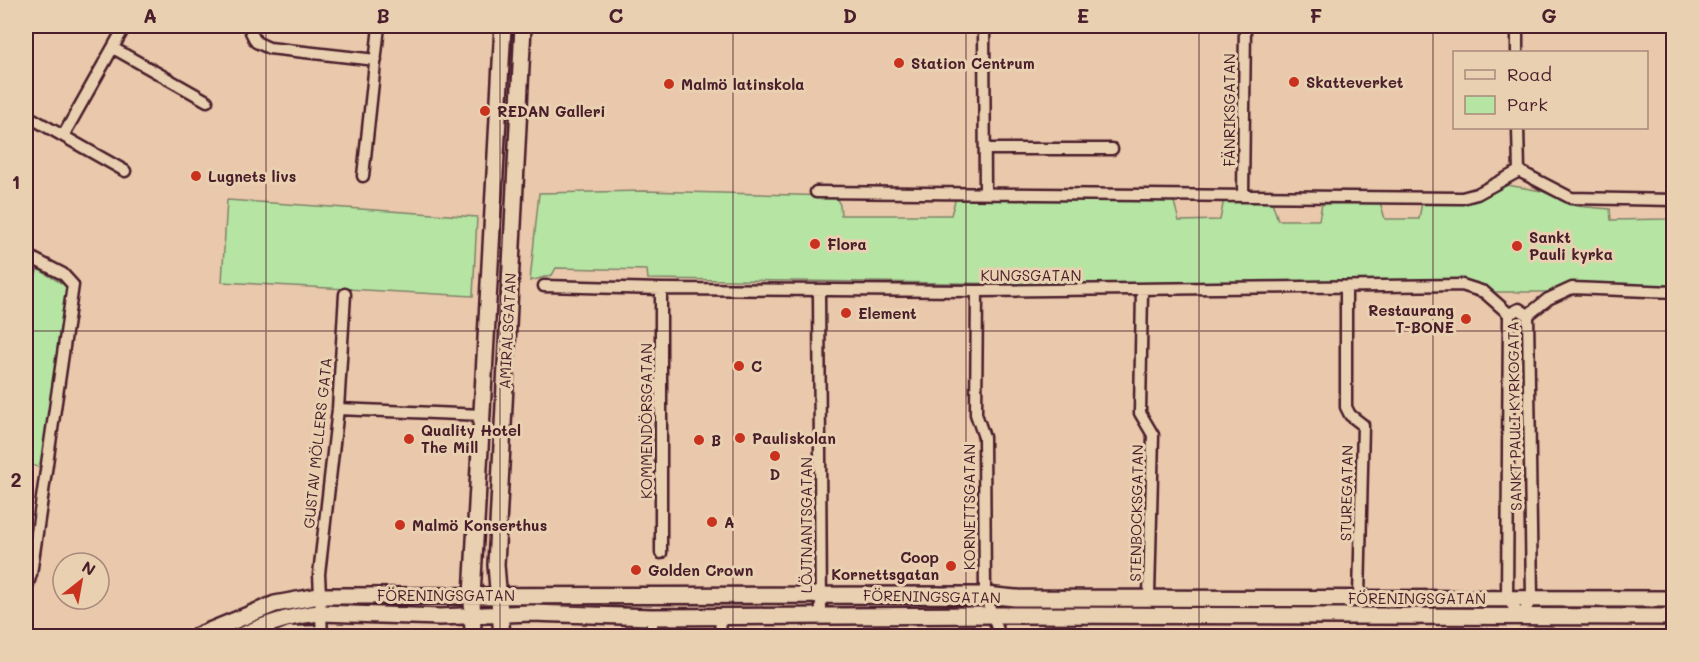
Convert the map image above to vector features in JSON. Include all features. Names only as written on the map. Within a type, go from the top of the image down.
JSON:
[{"type":"street","points":[[63,136],[125,26]]},
{"type":"street","points":[[252,26],[251,32],[256,42],[269,48],[376,60]]},
{"type":"street","points":[[363,176],[380,26]]},
{"type":"street","name":"AMIRALSGATAN","points":[[473,636],[472,596],[503,26]]},
{"type":"street","name":"AMIRALSGATAN","points":[[502,636],[496,565],[523,26]]},
{"type":"street","points":[[984,26],[985,193]]},
{"type":"street","name":"FÄNRIKSGATAN","points":[[1243,195],[1245,26]]},
{"type":"street","points":[[1517,26],[1517,51]]},
{"type":"street","points":[[113,48],[207,101]]},
{"type":"street","points":[[26,115],[124,171]]},
{"type":"street","points":[[1518,129],[1519,171]]},
{"type":"street","points":[[985,149],[1112,149]]},
{"type":"street","points":[[816,192],[1462,198],[1477,194],[1519,171]]},
{"type":"street","points":[[1519,171],[1571,198],[1674,200]]},
{"type":"street","points":[[26,255],[63,274],[73,285],[47,473],[31,574],[26,590]]},
{"type":"street","name":"KUNGSGATAN","points":[[544,286],[662,290],[977,291],[1462,285],[1484,292],[1509,314]]},
{"type":"street","name":"STUREGATAN","points":[[1346,288],[1346,407],[1350,415],[1363,426],[1359,598]]},
{"type":"street","points":[[1528,315],[1548,299],[1572,288],[1674,292]]},
{"type":"street","name":"KOMMENDÖRSGATAN","points":[[661,553],[662,290]]},
{"type":"street","name":"LÖJTNANTSGATAN","points":[[819,290],[821,617]]},
{"type":"street","name":"STENBOCKSGATAN","points":[[1142,290],[1140,413],[1153,435],[1149,596]]},
{"type":"street","name":"KORNETTSGATAN","points":[[977,291],[976,414],[984,437],[985,595],[1000,636]]},
{"type":"street","name":"GUSTAV MÖLLERS GATA","points":[[322,634],[319,574],[338,409],[345,294]]},
{"type":"street","name":"SANKT PAULI KYRKOGATA","points":[[1507,598],[1509,314],[1519,309],[1528,315],[1532,598]]},
{"type":"street","points":[[338,409],[483,415]]},
{"type":"street","name":"FÖRENINGSGATAN","points":[[197,636],[275,604],[319,596],[985,595],[1015,598],[1149,596],[1674,599]]},
{"type":"street","points":[[1507,598],[1521,617],[1532,598]]},
{"type":"street","name":"FÖRENINGSGATAN","points":[[241,636],[274,622],[304,614],[321,613],[652,617],[994,615],[1674,617]]},
{"type":"street","points":[[652,617],[652,636]]},
{"type":"street","points":[[720,636],[721,617]]},
{"type":"street","points":[[280,636],[290,632],[322,634]]},
{"type":"green space","points":[[1507,185],[1542,191],[1576,206],[1610,209],[1611,220],[1668,219],[1668,208],[1673,208],[1673,292],[1484,292],[1442,281],[1110,285],[648,279],[647,270],[556,268],[552,275],[530,281],[539,193],[644,191],[835,196],[840,205],[841,215],[951,215],[956,197],[1173,198],[1179,221],[1220,220],[1224,199],[1272,202],[1278,220],[1319,220],[1322,204],[1380,202],[1385,219],[1419,219],[1422,202],[1460,203]]},
{"type":"green space","points":[[227,200],[477,217],[473,296],[222,282]]},
{"type":"green space","points":[[38,269],[68,287],[44,468],[26,464],[29,433],[26,414],[26,304]]},
{"type":"green space","points":[[1673,635],[1674,636],[1219,636]]},
{"type":"place","name":"Station Centrum","points":[[899,63]]},
{"type":"place","name":"Skatteverket","points":[[1294,82]]},
{"type":"place","name":"Malmö latinskola","points":[[669,84]]},
{"type":"place","name":"REDAN Galleri","points":[[485,111]]},
{"type":"place","name":"Lugnets livs","points":[[196,176]]},
{"type":"place","name":"Flora","points":[[815,244]]},
{"type":"place","name":"Sankt Pauli kyrka","points":[[1517,246]]},
{"type":"place","name":"Element","points":[[846,313]]},
{"type":"place","name":"Restaurang T-BONE","points":[[1466,319]]},
{"type":"place","name":"C","points":[[739,366]]},
{"type":"place","name":"Pauliskolan","points":[[740,438]]},
{"type":"place","name":"Quality Hotel The Mill","points":[[409,439]]},
{"type":"place","name":"B","points":[[699,440]]},
{"type":"place","name":"D","points":[[775,456]]},
{"type":"place","name":"A","points":[[712,522]]},
{"type":"place","name":"Malmö Konserthus","points":[[400,525]]},
{"type":"place","name":"Coop Kornettsgatan","points":[[951,566]]},
{"type":"place","name":"Golden Crown","points":[[636,570]]}]
